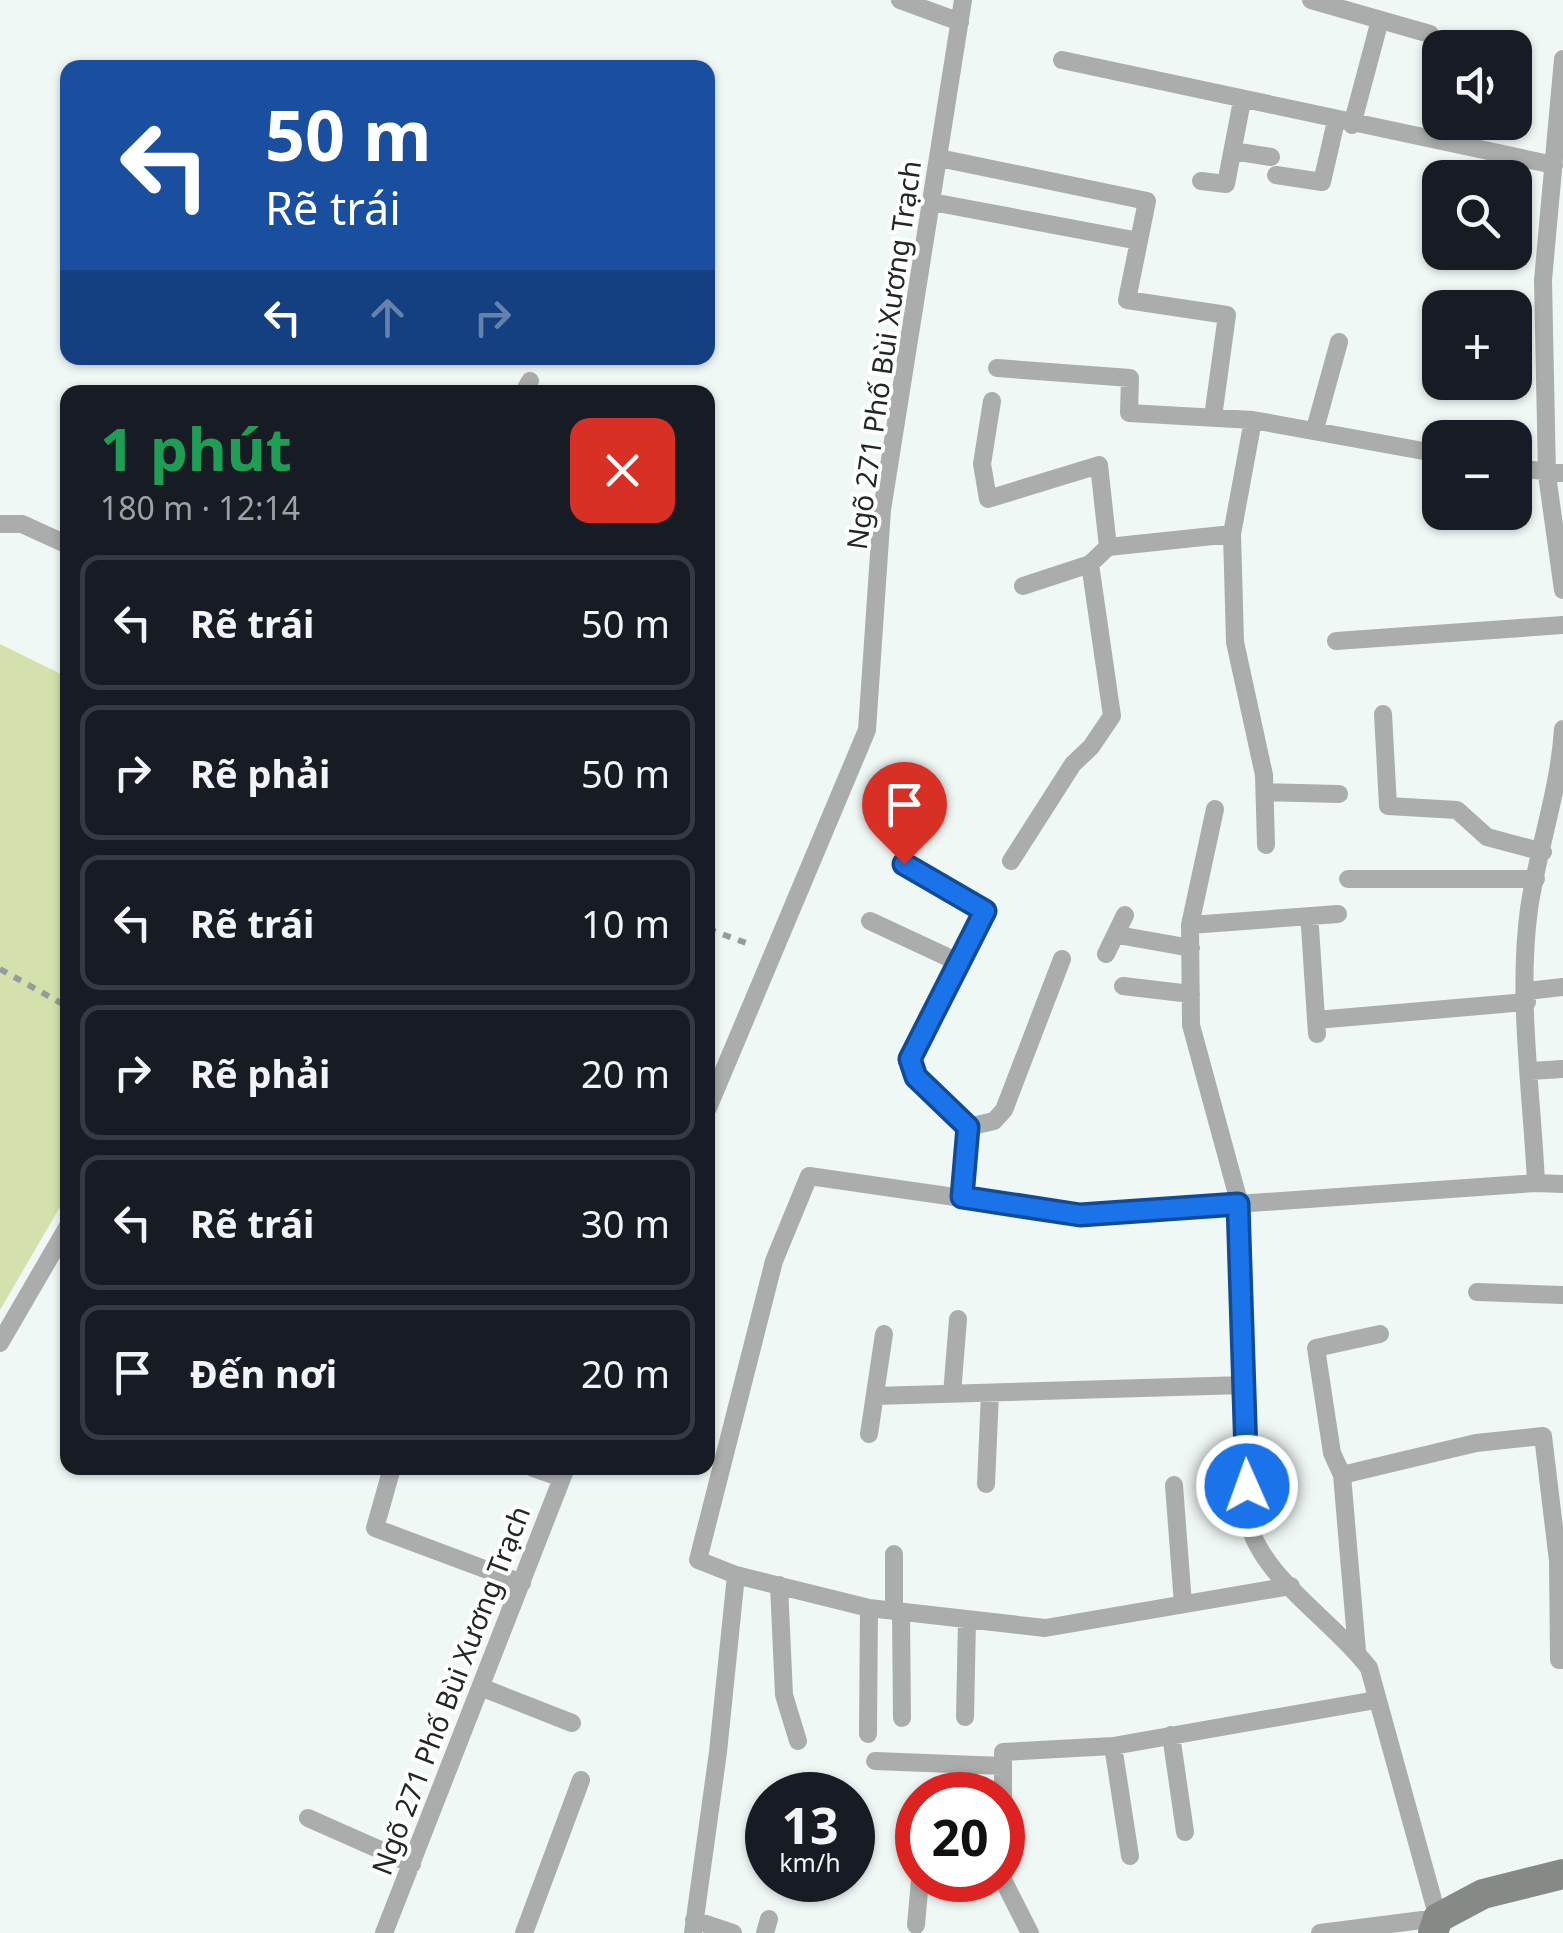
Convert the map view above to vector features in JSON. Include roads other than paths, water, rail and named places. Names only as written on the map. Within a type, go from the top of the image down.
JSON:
[{"type":"street","points":[[1436,1926],[1483,1894],[1563,1874]]},
{"type":"lane","points":[[900,0],[960,22]]},
{"type":"lane","name":"Ngõ 271 Phố Bùi Xương Trạch","points":[[715,1091],[867,730],[882,510],[963,0]]},
{"type":"lane","points":[[1311,0],[1422,32]]},
{"type":"lane","points":[[1234,150],[1322,182],[1380,20]]},
{"type":"lane","points":[[1062,60],[1554,165]]},
{"type":"lane","points":[[1563,60],[1554,165],[1558,204],[1543,280],[1544,345],[1563,590]]},
{"type":"lane","points":[[1202,181],[1226,184],[1242,100]]},
{"type":"lane","points":[[940,158],[1147,201],[1127,300],[1227,315],[1213,417]]},
{"type":"lane","points":[[932,202],[1140,241]]},
{"type":"lane","points":[[1544,345],[1563,341]]},
{"type":"lane","points":[[1315,429],[1339,342]]},
{"type":"lane","points":[[997,368],[1130,378],[1129,413],[1253,420],[1422,450]]},
{"type":"lane","points":[[992,401],[982,464],[988,498],[1100,465],[1108,547]]},
{"type":"lane","points":[[1253,420],[1232,534],[1235,642],[1265,792],[1266,845]]},
{"type":"lane","points":[[0,524],[22,524],[60,541]]},
{"type":"lane","points":[[1024,586],[1090,564],[1108,547],[1232,534]]},
{"type":"lane","points":[[1011,861],[1073,764],[1091,747],[1112,716],[1090,564]]},
{"type":"lane","points":[[1336,641],[1563,624]]},
{"type":"lane","points":[[1382,714],[1388,806],[1457,810],[1487,837],[1543,852]]},
{"type":"lane","points":[[1536,1184],[1527,997],[1530,907],[1543,852],[1557,816],[1563,729]]},
{"type":"lane","points":[[1265,792],[1339,794]]},
{"type":"lane","points":[[1215,809],[1190,925],[1191,1026],[1233,1167],[1238,1204],[1252,1538],[1261,1556],[1369,1668],[1436,1926],[1320,1933]]},
{"type":"lane","points":[[904,864],[985,911],[910,1059],[916,1077],[968,1127]]},
{"type":"lane","points":[[1348,879],[1536,879]]},
{"type":"lane","points":[[1106,954],[1125,914]]},
{"type":"lane","points":[[1190,925],[1338,914]]},
{"type":"lane","points":[[870,921],[958,962]]},
{"type":"lane","points":[[1310,927],[1317,1027],[1527,997],[1563,988]]},
{"type":"lane","points":[[1118,935],[1191,948]]},
{"type":"lane","points":[[968,1127],[994,1121],[1004,1110],[1062,959]]},
{"type":"lane","points":[[1123,986],[1191,994]]},
{"type":"lane","points":[[1531,1070],[1563,1069]]},
{"type":"lane","points":[[962,1197],[968,1127]]},
{"type":"lane","points":[[1291,1586],[1045,1628],[869,1608],[736,1575],[698,1560],[774,1262],[809,1176],[1080,1215],[1563,1184]]},
{"type":"lane","points":[[0,1343],[60,1240]]},
{"type":"lane","points":[[1477,1292],[1563,1295]]},
{"type":"lane","points":[[952,1394],[958,1320]]},
{"type":"lane","points":[[869,1434],[884,1334]]},
{"type":"lane","points":[[1357,1652],[1342,1476],[1332,1452],[1316,1348],[1380,1334]]},
{"type":"lane","points":[[875,1396],[1244,1385]]},
{"type":"lane","points":[[986,1484],[990,1393]]},
{"type":"lane","points":[[1342,1476],[1476,1442],[1543,1436],[1558,1561],[1559,1660],[1563,1660]]},
{"type":"lane","points":[[390,1475],[376,1528],[522,1583]]},
{"type":"lane","name":"Ngõ 271 Phố Bùi Xương Trạch","points":[[387,1932],[563,1475]]},
{"type":"lane","points":[[1174,1485],[1183,1604]]},
{"type":"lane","points":[[894,1554],[902,1718]]},
{"type":"lane","points":[[733,1933],[694,1926],[718,1752],[736,1575]]},
{"type":"lane","points":[[779,1586],[784,1695],[798,1742]]},
{"type":"lane","points":[[868,1734],[869,1608]]},
{"type":"lane","points":[[965,1716],[967,1620]]},
{"type":"lane","points":[[483,1688],[572,1723]]},
{"type":"lane","points":[[1030,1933],[1002,1880],[1004,1752],[1112,1746],[1376,1700]]},
{"type":"lane","points":[[1171,1736],[1185,1832]]},
{"type":"lane","points":[[1112,1746],[1130,1856]]},
{"type":"lane","points":[[876,1761],[1003,1766]]},
{"type":"lane","points":[[524,1933],[580,1780]]},
{"type":"lane","points":[[308,1818],[412,1864]]},
{"type":"lane","points":[[916,1925],[918,1902]]}]
